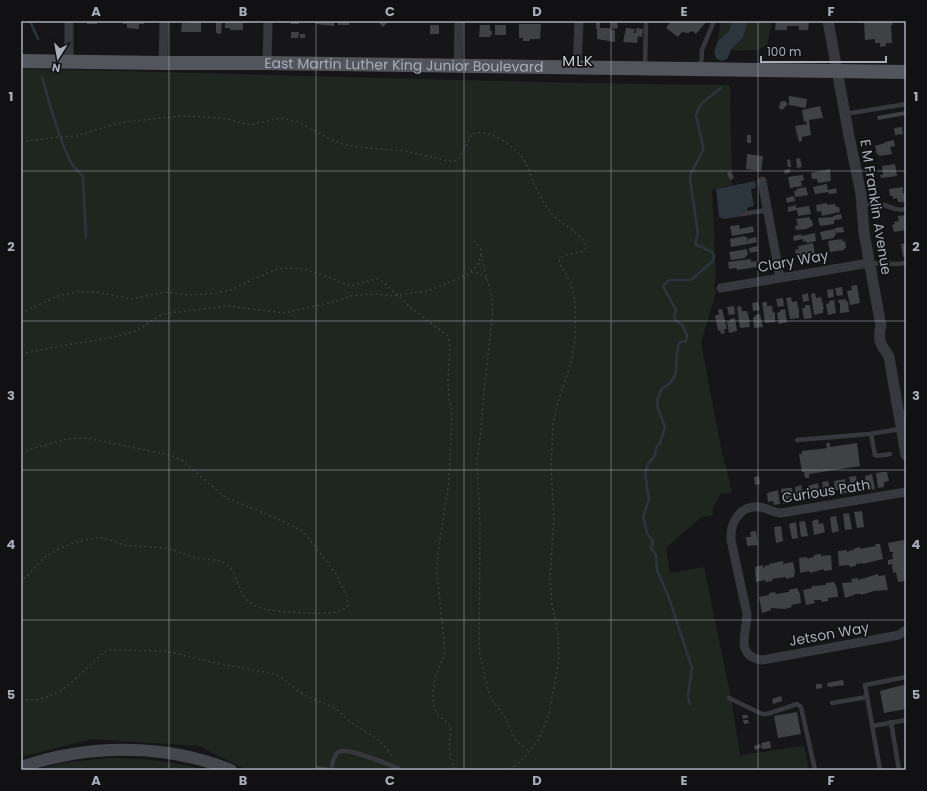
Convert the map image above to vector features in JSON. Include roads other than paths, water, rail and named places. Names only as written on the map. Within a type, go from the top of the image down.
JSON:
[{"type":"main road","name":"East Martin Luther King Junior Boulevard","points":[[21,60],[906,72]]},
{"type":"main road","points":[[21,767],[41,760],[85,751],[135,750],[153,751],[193,759],[231,770]]},
{"type":"street","points":[[69,21],[69,61]]},
{"type":"street","points":[[163,63],[164,21]]},
{"type":"street","points":[[267,63],[268,21]]},
{"type":"street","points":[[458,66],[459,21]]},
{"type":"street","points":[[577,67],[579,21]]},
{"type":"street","name":"E M Franklin Avenue","points":[[828,21],[845,114],[862,194],[864,233],[869,263],[880,326],[886,332],[888,344],[887,351],[906,455]]},
{"type":"street","points":[[762,181],[780,277]]},
{"type":"street","name":"Clary Way","points":[[721,288],[869,263]]},
{"type":"street","name":"Curious Path","points":[[755,659],[745,648],[743,642],[747,623],[747,614],[731,540],[733,523],[741,513],[748,509],[761,507],[776,513],[787,513],[906,492]]},
{"type":"street","name":"Jetson Way","points":[[755,659],[762,660],[894,636],[899,635],[906,630]]},
{"type":"lane","points":[[645,68],[646,21]]},
{"type":"lane","points":[[701,69],[702,50],[714,21]]},
{"type":"lane","points":[[845,114],[906,104]]},
{"type":"lane","points":[[862,205],[884,204],[895,209],[906,209]]},
{"type":"lane","points":[[742,214],[768,210]]},
{"type":"lane","points":[[869,263],[906,263]]},
{"type":"lane","points":[[797,440],[871,434],[901,428]]},
{"type":"lane","points":[[871,434],[875,455],[890,454]]},
{"type":"lane","points":[[880,770],[865,687],[866,684],[906,677]]},
{"type":"lane","points":[[832,703],[867,697]]},
{"type":"lane","points":[[729,698],[762,714],[767,714],[796,704],[801,707],[815,770]]},
{"type":"lane","points":[[872,726],[906,720]]},
{"type":"lane","points":[[891,722],[898,770]]},
{"type":"lane","points":[[332,766],[332,760],[336,754],[342,751],[360,755],[398,768]]},
{"type":"waterway","points":[[30,21],[38,39]]},
{"type":"waterway","points":[[722,53],[724,46],[736,34],[740,21]]},
{"type":"waterway","points":[[42,77],[66,153],[72,165],[83,177],[86,237]]},
{"type":"waterway","points":[[690,704],[688,696],[692,668],[668,595],[657,570],[656,555],[651,548],[653,542],[647,533],[643,517],[649,499],[645,473],[648,464],[654,457],[657,446],[660,444],[665,427],[658,409],[657,400],[662,388],[669,384],[673,379],[676,368],[678,347],[680,342],[686,341],[687,336],[683,326],[675,320],[674,317],[676,310],[663,286],[669,280],[691,280],[713,261],[714,255],[712,252],[695,244],[698,234],[690,175],[703,151],[696,115],[697,111],[706,100],[721,88]]},
{"type":"district","name":"MLK","points":[[578,61]]}]
